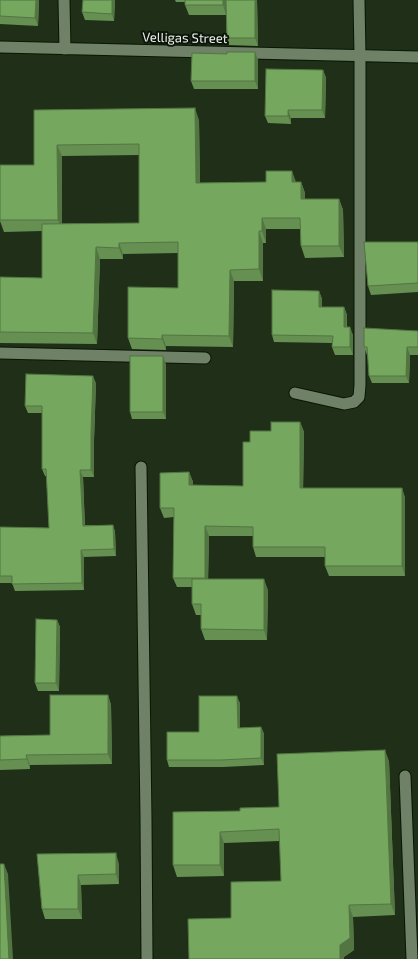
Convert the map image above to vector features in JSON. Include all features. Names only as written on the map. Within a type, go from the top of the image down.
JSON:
[{"type":"street","points":[[64,0],[64,49]]},
{"type":"street","points":[[295,393],[344,404],[354,402],[359,397],[359,0]]},
{"type":"street","name":"Velligas Street","points":[[0,47],[418,57]]},
{"type":"street","points":[[0,353],[205,358]]},
{"type":"street","points":[[141,467],[146,826],[146,959]]},
{"type":"street","points":[[405,776],[412,959]]},
{"type":"building","points":[[0,0],[36,0],[35,18],[0,16]]},
{"type":"building","points":[[83,0],[112,0],[112,14],[82,12]]},
{"type":"building","points":[[185,0],[223,0],[223,5],[185,5]]},
{"type":"building","points":[[226,0],[255,0],[255,38],[227,38]]},
{"type":"building","points":[[227,52],[255,52],[255,81],[191,81],[192,53],[227,54]]},
{"type":"building","points":[[266,69],[323,70],[322,110],[288,110],[288,116],[265,116]]},
{"type":"building","points":[[195,108],[196,183],[266,182],[266,171],[292,171],[292,182],[301,182],[301,199],[339,199],[339,246],[301,246],[300,218],[262,218],[262,231],[259,231],[259,269],[230,270],[229,336],[162,335],[162,339],[128,338],[128,287],[178,288],[178,242],[119,243],[119,248],[96,247],[93,333],[0,332],[0,277],[42,278],[42,224],[139,223],[139,144],[57,145],[58,220],[0,220],[0,165],[34,165],[34,110]]},
{"type":"building","points":[[364,242],[418,242],[418,283],[368,286]]},
{"type":"building","points":[[272,290],[319,291],[319,307],[344,307],[344,327],[350,327],[350,347],[332,347],[333,336],[272,335]]},
{"type":"building","points":[[364,328],[418,331],[418,347],[407,347],[406,376],[369,376],[367,347],[364,347]]},
{"type":"building","points":[[130,356],[163,356],[163,412],[130,412]]},
{"type":"building","points":[[26,374],[93,376],[91,470],[80,470],[83,526],[113,525],[114,549],[81,550],[82,583],[12,584],[12,576],[0,576],[0,527],[49,528],[46,469],[42,469],[42,406],[25,406]]},
{"type":"building","points":[[271,422],[300,422],[300,488],[402,488],[402,566],[325,566],[325,547],[253,547],[253,527],[205,526],[205,578],[173,578],[174,508],[160,508],[160,473],[189,472],[189,485],[243,486],[243,442],[250,442],[250,431],[271,431]]},
{"type":"building","points":[[192,579],[264,579],[264,630],[201,629],[201,604],[192,604]]},
{"type":"building","points":[[36,619],[57,620],[56,683],[35,683]]},
{"type":"building","points":[[50,695],[108,695],[108,754],[26,755],[27,759],[0,760],[0,736],[50,735]]},
{"type":"building","points":[[199,696],[237,696],[238,728],[261,727],[261,758],[167,760],[167,732],[199,732]]},
{"type":"building","points":[[385,750],[391,904],[349,905],[350,938],[340,945],[340,959],[189,959],[188,919],[231,918],[231,882],[281,881],[279,829],[220,832],[220,865],[173,865],[173,812],[240,811],[240,808],[279,807],[277,754]]},
{"type":"building","points":[[116,853],[116,874],[78,875],[78,909],[42,909],[37,854]]},
{"type":"building","points":[[0,864],[4,864],[9,959],[0,959]]}]
